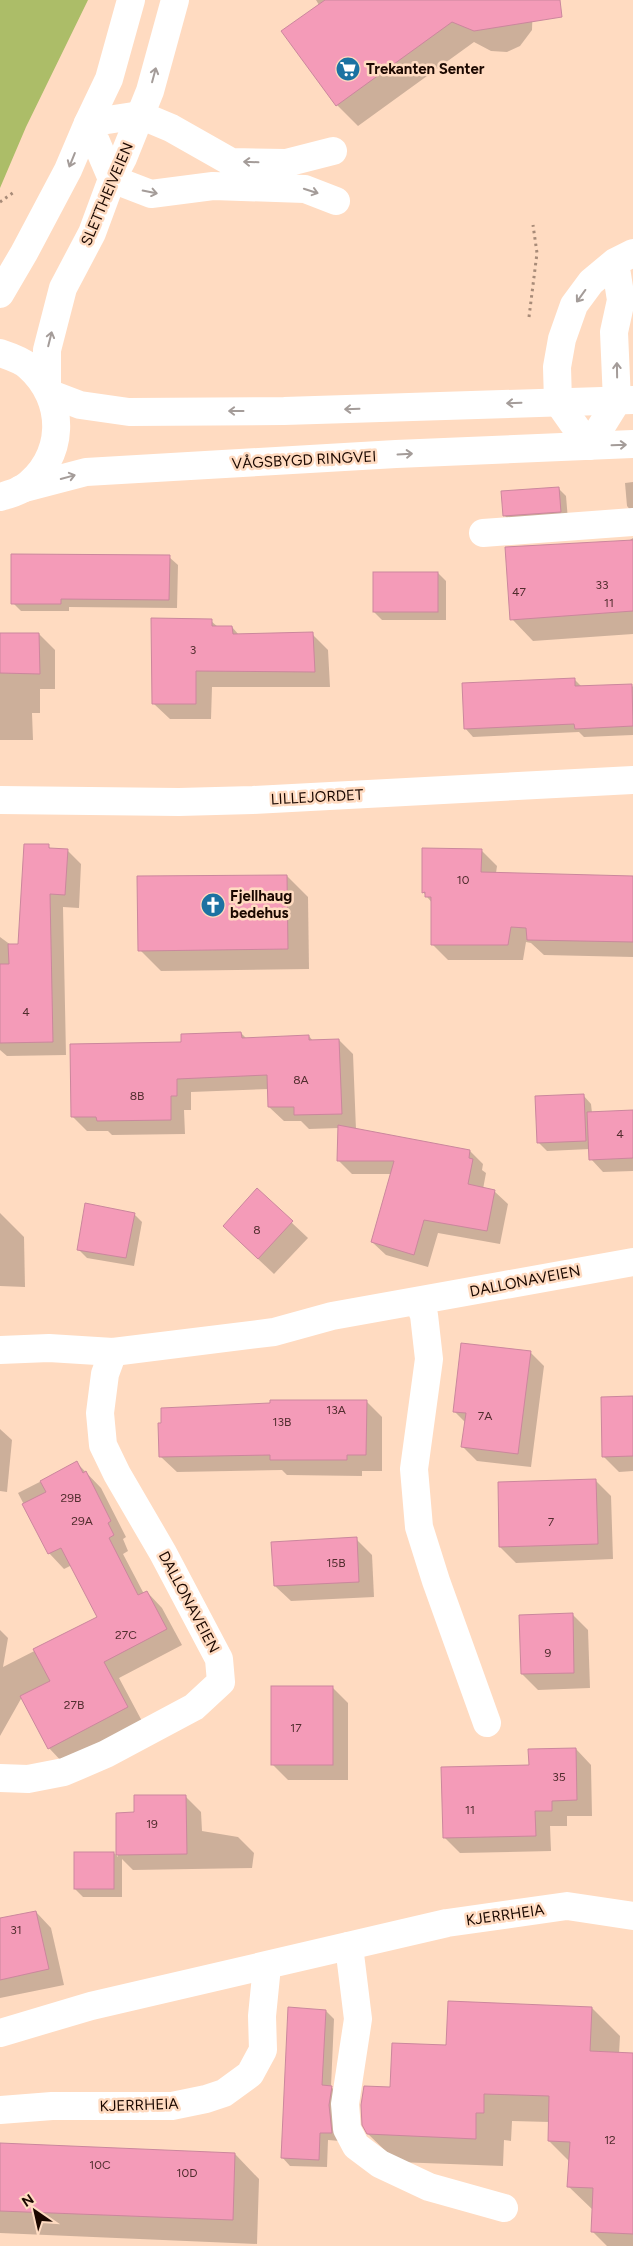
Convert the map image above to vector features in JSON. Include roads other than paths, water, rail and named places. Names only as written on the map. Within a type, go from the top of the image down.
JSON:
[{"type":"street","points":[[0,294],[68,170],[109,79],[130,0]]},
{"type":"street","name":"SLETTHEIVEIEN","points":[[5,495],[41,471],[54,447],[57,421],[49,391],[47,350],[63,288],[92,233],[112,179],[123,158],[150,91],[175,0]]},
{"type":"street","points":[[88,123],[140,115],[171,128],[231,162],[286,163],[333,151]]},
{"type":"street","points":[[88,123],[112,179],[151,194],[212,186],[305,189],[336,201]]},
{"type":"street","points":[[624,258],[621,300],[614,332],[625,400],[588,446],[558,402],[557,367],[562,339],[574,305],[591,282],[624,258]]},
{"type":"street","points":[[0,353],[27,365],[49,391],[80,406],[129,412],[284,411],[625,400]]},
{"type":"street","name":"VÅGSBYGD RINGVEI","points":[[5,495],[86,472],[633,444]]},
{"type":"street","points":[[483,533],[633,522]]},
{"type":"street","name":"LILLEJORDET","points":[[0,800],[178,802],[253,800],[633,780]]},
{"type":"street","name":"DALLONAVEIEN","points":[[0,1350],[49,1348],[113,1352],[274,1332],[332,1316],[633,1262]]},
{"type":"street","points":[[418,1302],[424,1315],[428,1359],[414,1469],[419,1527],[436,1581],[487,1723]]},
{"type":"street","name":"DALLONAVEIEN","points":[[0,1778],[28,1779],[64,1772],[106,1754],[194,1707],[220,1682],[219,1659],[163,1553],[117,1474],[103,1445],[100,1413],[105,1374],[113,1352]]},
{"type":"street","name":"KJERRHEIA","points":[[0,2033],[91,2006],[447,1923],[567,1906],[633,1916]]},
{"type":"street","points":[[349,1946],[358,2020],[345,2104],[347,2129],[356,2146],[380,2164],[429,2187],[504,2208]]},
{"type":"street","name":"KJERRHEIA","points":[[0,2110],[52,2106],[172,2106],[206,2099],[224,2092],[250,2074],[263,2050],[262,2016],[267,1966]]},
{"type":"place","name":"Trekanten Senter","points":[[348,69]]},
{"type":"place","name":"Fjellhaug bedehus","points":[[213,905]]}]
